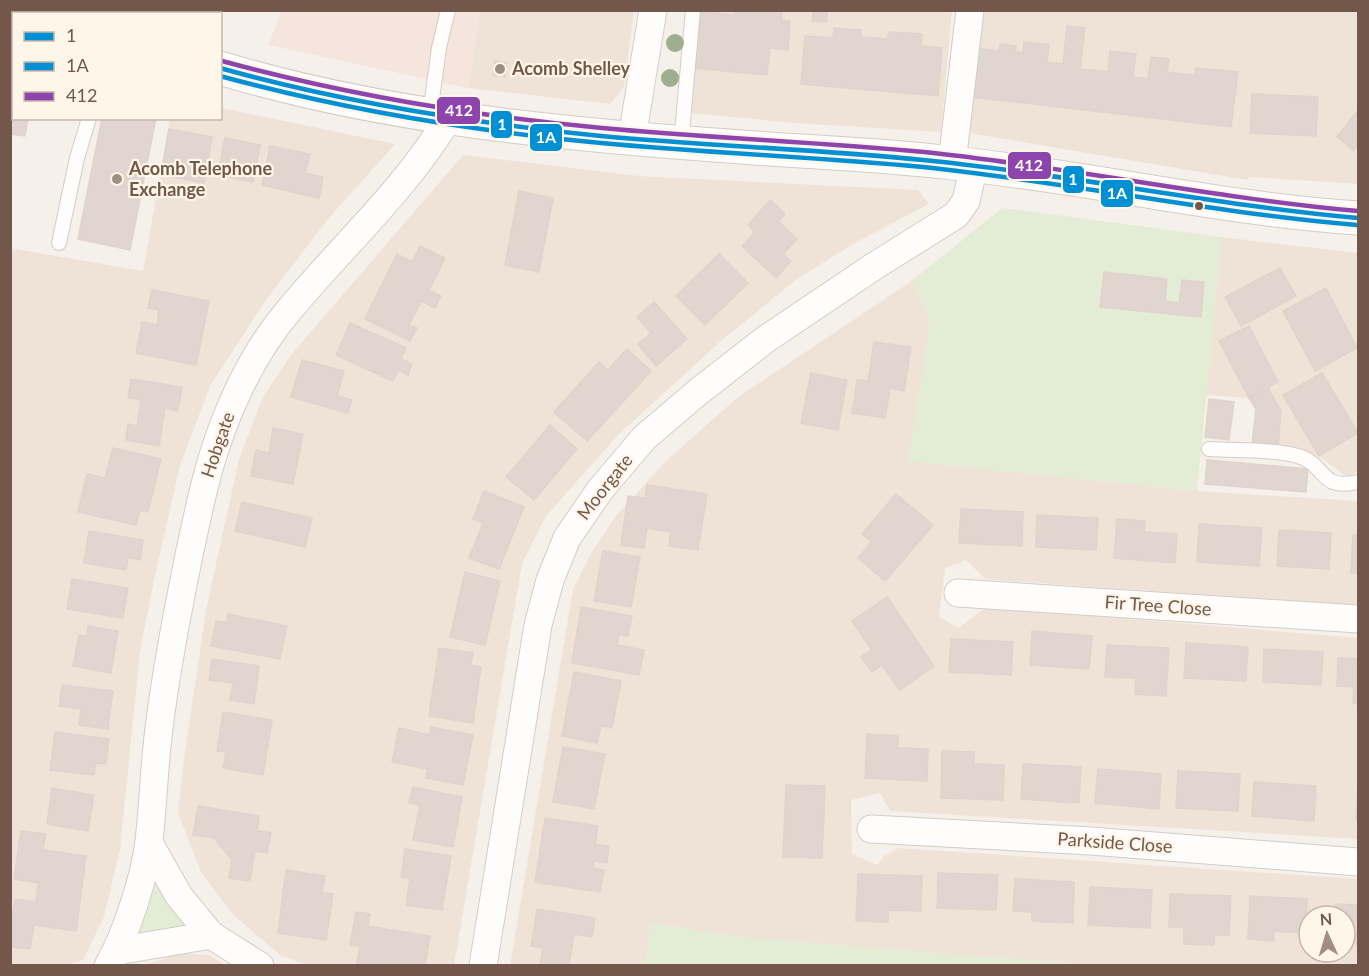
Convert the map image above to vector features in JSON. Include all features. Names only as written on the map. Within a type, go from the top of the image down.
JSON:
[{"type":"main road","points":[[222,69],[295,89],[440,115],[681,143],[963,164],[1245,207],[1359,218]]},
{"type":"street","points":[[632,138],[653,10]]},
{"type":"street","name":"Moorgate","points":[[483,966],[538,625],[550,580],[567,538],[600,490],[644,438],[698,392],[766,339],[873,267],[956,215],[966,201],[963,164],[970,10]]},
{"type":"street","name":"Hobgate","points":[[112,958],[135,899],[149,843],[158,737],[183,589],[204,484],[220,433],[238,389],[262,347],[289,310],[412,172],[440,115]]},
{"type":"street","name":"Fir Tree Close","points":[[958,593],[1359,619]]},
{"type":"street","name":"Parkside Close","points":[[871,829],[1091,841],[1359,862]]},
{"type":"street","points":[[149,843],[179,896],[212,935],[260,966]]},
{"type":"street","name":"Hobgate","points":[[112,958],[212,935]]},
{"type":"lane","points":[[440,115],[439,48],[448,10]]},
{"type":"lane","points":[[681,143],[693,10]]},
{"type":"lane","points":[[58,243],[77,158],[88,120]]},
{"type":"lane","points":[[1209,449],[1294,455],[1312,463],[1329,481],[1339,484],[1359,482]]},
{"type":"shaded area","points":[[282,11],[480,11],[468,88],[268,45]]},
{"type":"shaded area","points":[[480,11],[634,11],[624,87],[610,104],[468,88]]},
{"type":"shaded area","points":[[700,11],[952,11],[941,132],[794,123],[690,113]]},
{"type":"shaded area","points":[[983,11],[1358,11],[1358,184],[1249,177],[1248,180],[969,133]]},
{"type":"shaded area","points":[[222,108],[395,144],[328,219],[266,300],[211,384],[180,465],[153,585],[140,652],[120,849],[104,917],[83,960],[68,965],[11,965],[10,248],[143,271],[170,120],[222,120]]},
{"type":"shaded area","points":[[463,155],[639,176],[918,190],[929,204],[853,244],[797,279],[721,341],[619,434],[546,516],[522,564],[454,965],[305,965],[280,955],[232,914],[201,872],[178,813],[206,610],[239,459],[263,397],[291,355]]},
{"type":"shaded area","points":[[1222,237],[1358,253],[1358,471],[1347,477],[1319,456],[1252,445],[1256,409],[1250,398],[1206,395]]},
{"type":"shaded area","points":[[913,280],[930,323],[909,461],[1197,491],[1358,501],[1358,606],[985,579],[966,560],[945,568],[939,617],[959,628],[986,607],[1358,638],[1358,839],[890,811],[880,793],[851,800],[852,854],[877,865],[884,856],[898,848],[1358,879],[1358,965],[1088,965],[737,937],[651,923],[645,965],[510,966],[573,589],[590,555],[616,516],[664,463],[738,397]]},
{"type":"shaded area","points":[[181,953],[209,955],[225,965],[142,966]]},
{"type":"green space","points":[[1002,208],[1222,237],[1197,491],[908,461],[930,323],[913,280]],"holes":[[[1104,273],[1167,279],[1165,301],[1179,303],[1182,280],[1204,282],[1201,317],[1101,307]]]},
{"type":"green space","points":[[156,878],[187,927],[136,936]]},
{"type":"green space","points":[[651,923],[737,937],[1093,965],[645,965]]},
{"type":"building","points":[[734,10],[782,10],[781,20],[790,21],[788,50],[770,48],[767,75],[695,68],[700,11],[734,15]]},
{"type":"building","points":[[813,10],[828,10],[826,22],[812,21]]},
{"type":"building","points":[[1067,26],[1085,28],[1080,69],[1108,72],[1110,51],[1136,54],[1133,77],[1148,79],[1151,57],[1169,59],[1167,72],[1195,75],[1196,68],[1238,72],[1231,127],[972,97],[977,48],[999,51],[1000,44],[1016,46],[1015,52],[1023,53],[1024,42],[1049,45],[1047,62],[1063,64]]},
{"type":"building","points":[[834,28],[861,30],[861,37],[886,39],[890,32],[922,34],[921,46],[942,48],[938,96],[801,84],[805,36],[833,38]]},
{"type":"building","points":[[10,43],[12,44],[12,120],[28,120],[25,136],[10,134]]},
{"type":"building","name":"Acomb Shelley","points":[[495,61],[507,63],[505,76],[493,75]]},
{"type":"building","points":[[1252,94],[1318,97],[1316,136],[1250,133]]},
{"type":"building","points":[[1358,110],[1358,145],[1354,151],[1337,137]]},
{"type":"building","name":"Acomb Telephone Exchange","points":[[102,120],[156,120],[130,250],[78,239]]},
{"type":"building","points":[[169,129],[212,137],[204,183],[161,175]]},
{"type":"building","points":[[225,138],[260,145],[253,182],[218,175]]},
{"type":"building","points":[[270,146],[310,154],[305,173],[323,177],[319,198],[262,185]]},
{"type":"building","points":[[519,191],[553,198],[539,272],[505,265]]},
{"type":"building","points":[[770,200],[785,214],[778,221],[797,239],[783,254],[791,261],[776,278],[742,246],[755,232],[748,225]]},
{"type":"building","points":[[420,246],[445,258],[429,290],[441,296],[435,308],[421,301],[409,325],[417,328],[410,341],[365,319],[397,254],[412,262]]},
{"type":"building","points":[[719,254],[748,283],[705,325],[676,296]]},
{"type":"building","points":[[1280,268],[1296,296],[1241,326],[1225,297]]},
{"type":"building","points":[[1104,272],[1167,279],[1165,301],[1179,303],[1182,280],[1204,282],[1201,317],[1100,307]]},
{"type":"building","points":[[1326,288],[1357,348],[1315,371],[1283,311]]},
{"type":"building","points":[[152,290],[209,301],[196,365],[136,353],[142,322],[157,325],[159,310],[148,308]]},
{"type":"building","points":[[654,302],[687,339],[656,366],[638,344],[651,333],[637,317]]},
{"type":"building","points":[[350,323],[406,348],[401,359],[412,364],[408,375],[398,370],[393,381],[336,355]]},
{"type":"building","points":[[1249,326],[1278,382],[1249,398],[1219,341]]},
{"type":"building","points":[[874,342],[911,347],[904,391],[890,388],[885,418],[852,413],[857,380],[868,381]]},
{"type":"building","points":[[627,349],[651,371],[587,441],[554,412],[599,362],[608,370]]},
{"type":"building","points":[[302,360],[344,371],[337,396],[352,400],[348,413],[291,397]]},
{"type":"building","points":[[811,373],[847,380],[838,430],[801,423]]},
{"type":"building","points":[[1322,373],[1358,433],[1319,456],[1283,395]]},
{"type":"building","points":[[131,379],[182,387],[178,411],[165,408],[159,446],[126,440],[128,424],[137,426],[141,400],[128,398]]},
{"type":"building","points":[[1268,388],[1281,411],[1278,447],[1252,445],[1256,409],[1249,398]]},
{"type":"building","points":[[1209,399],[1234,402],[1229,440],[1205,437]]},
{"type":"building","points":[[550,425],[577,449],[534,500],[506,477]]},
{"type":"building","points":[[273,428],[303,434],[293,484],[251,476],[256,450],[269,453]]},
{"type":"building","points":[[113,448],[161,459],[148,512],[140,510],[136,525],[78,512],[87,474],[105,478]]},
{"type":"building","points":[[1207,460],[1308,469],[1306,492],[1205,484]]},
{"type":"building","points":[[647,485],[707,494],[698,550],[669,546],[671,532],[647,528],[644,548],[621,545],[628,496],[645,498]]},
{"type":"building","points":[[484,491],[524,507],[499,569],[469,558],[483,523],[473,519]]},
{"type":"building","points":[[896,494],[933,525],[885,581],[858,558],[872,542],[862,534]]},
{"type":"building","points":[[242,502],[312,518],[305,547],[235,531]]},
{"type":"building","points":[[961,509],[1023,512],[1022,546],[959,543]]},
{"type":"building","points":[[1037,515],[1098,518],[1096,550],[1036,547]]},
{"type":"building","points":[[1117,519],[1145,521],[1144,532],[1177,534],[1175,563],[1114,558]]},
{"type":"building","points":[[1199,524],[1262,528],[1259,566],[1197,562]]},
{"type":"building","points":[[1279,530],[1331,533],[1329,569],[1277,566]]},
{"type":"building","points":[[89,531],[143,540],[140,560],[128,558],[126,570],[84,563]]},
{"type":"building","points":[[1353,535],[1358,535],[1358,573],[1351,573]]},
{"type":"building","points":[[603,551],[640,557],[631,607],[594,601]]},
{"type":"building","points":[[465,572],[500,581],[485,645],[450,637]]},
{"type":"building","points":[[72,579],[128,588],[123,618],[67,609]]},
{"type":"building","points":[[887,597],[934,666],[900,690],[882,665],[872,672],[861,657],[872,650],[852,621]]},
{"type":"building","points":[[581,607],[632,616],[628,636],[619,635],[617,645],[644,650],[639,675],[572,663]]},
{"type":"building","points":[[228,614],[287,626],[280,659],[211,646],[216,621],[227,623]]},
{"type":"building","points":[[88,626],[118,631],[111,673],[73,666],[79,635],[87,636]]},
{"type":"building","points":[[1032,631],[1092,636],[1089,669],[1030,665]]},
{"type":"building","points":[[951,639],[1013,642],[1011,675],[949,672]]},
{"type":"building","points":[[1186,643],[1248,647],[1246,681],[1184,678]]},
{"type":"building","points":[[1107,645],[1169,648],[1166,696],[1135,694],[1136,678],[1105,677]]},
{"type":"building","points":[[439,648],[473,653],[471,665],[481,667],[473,723],[429,716]]},
{"type":"building","points":[[1264,649],[1323,652],[1321,685],[1263,682]]},
{"type":"building","points":[[1338,658],[1358,659],[1358,704],[1353,703],[1354,687],[1337,686]]},
{"type":"building","points":[[212,659],[259,666],[254,704],[230,700],[233,683],[209,680]]},
{"type":"building","points":[[574,672],[621,681],[612,728],[601,726],[597,743],[562,736]]},
{"type":"building","points":[[62,685],[113,691],[108,729],[79,725],[81,709],[59,706]]},
{"type":"building","points":[[223,712],[272,720],[263,775],[223,768],[226,752],[217,751]]},
{"type":"building","points":[[431,727],[473,735],[463,785],[426,778],[428,769],[392,762],[399,728],[430,735]]},
{"type":"building","points":[[55,732],[109,739],[106,764],[96,763],[94,775],[50,770]]},
{"type":"building","points":[[867,734],[898,736],[898,748],[928,749],[927,781],[865,778]]},
{"type":"building","points":[[563,747],[605,754],[594,809],[553,802]]},
{"type":"building","points":[[942,751],[974,752],[974,764],[1004,765],[1003,800],[941,798]]},
{"type":"building","points":[[1023,764],[1081,767],[1079,803],[1021,799]]},
{"type":"building","points":[[1098,769],[1161,774],[1159,809],[1095,803]]},
{"type":"building","points":[[1178,771],[1240,774],[1238,811],[1176,808]]},
{"type":"building","points":[[1254,782],[1316,786],[1314,821],[1252,816]]},
{"type":"building","points":[[786,785],[825,786],[822,858],[783,857]]},
{"type":"building","points":[[1358,785],[1358,820],[1356,820]]},
{"type":"building","points":[[413,787],[462,797],[453,847],[413,840],[420,805],[409,803]]},
{"type":"building","points":[[52,788],[94,795],[88,831],[47,824]]},
{"type":"building","points":[[198,806],[259,816],[257,831],[271,833],[267,853],[255,851],[250,881],[229,878],[232,860],[214,838],[193,835]]},
{"type":"building","points":[[545,818],[598,826],[595,844],[609,846],[607,863],[594,861],[593,868],[604,870],[600,892],[535,882]]},
{"type":"building","points":[[21,831],[46,834],[43,850],[86,856],[76,931],[34,925],[30,949],[10,947],[10,919],[12,919],[15,899],[36,902],[38,883],[14,879]]},
{"type":"building","points":[[405,849],[451,856],[442,910],[406,905],[410,878],[401,877]]},
{"type":"building","points":[[286,870],[325,876],[322,893],[333,894],[326,940],[278,933]]},
{"type":"building","points":[[938,873],[998,875],[996,910],[937,908]]},
{"type":"building","points":[[858,874],[922,876],[921,911],[888,910],[888,922],[856,921]]},
{"type":"building","points":[[1015,879],[1074,882],[1073,923],[1032,921],[1032,912],[1013,911]]},
{"type":"building","points":[[1090,887],[1152,890],[1150,928],[1088,925]]},
{"type":"building","points":[[1170,894],[1231,896],[1229,935],[1215,935],[1214,945],[1184,944],[1184,927],[1169,927]]},
{"type":"building","points":[[1250,896],[1307,899],[1307,904],[1297,904],[1297,932],[1274,931],[1274,941],[1248,939]]},
{"type":"building","points":[[1357,905],[1358,905],[1357,944]]},
{"type":"building","points":[[537,909],[595,918],[592,937],[574,934],[569,966],[540,965],[543,948],[531,946]]},
{"type":"building","points":[[356,912],[370,914],[368,926],[430,936],[425,966],[375,966],[357,963],[360,946],[350,945]]},
{"type":"transit line","name":"412","points":[[222,61],[363,94],[506,117],[642,131],[844,145],[979,158],[1250,198],[1358,211]]},
{"type":"transit line","name":"1","points":[[222,69],[314,92],[505,125],[601,136],[923,160],[1358,218]]},
{"type":"transit line","name":"1A","points":[[222,77],[361,109],[505,132],[641,146],[923,167],[1248,213],[1357,225]]},
{"type":"place","name":"Acomb Shelley","points":[[500,69]]},
{"type":"place","name":"Acomb Telephone Exchange","points":[[117,179]]}]
